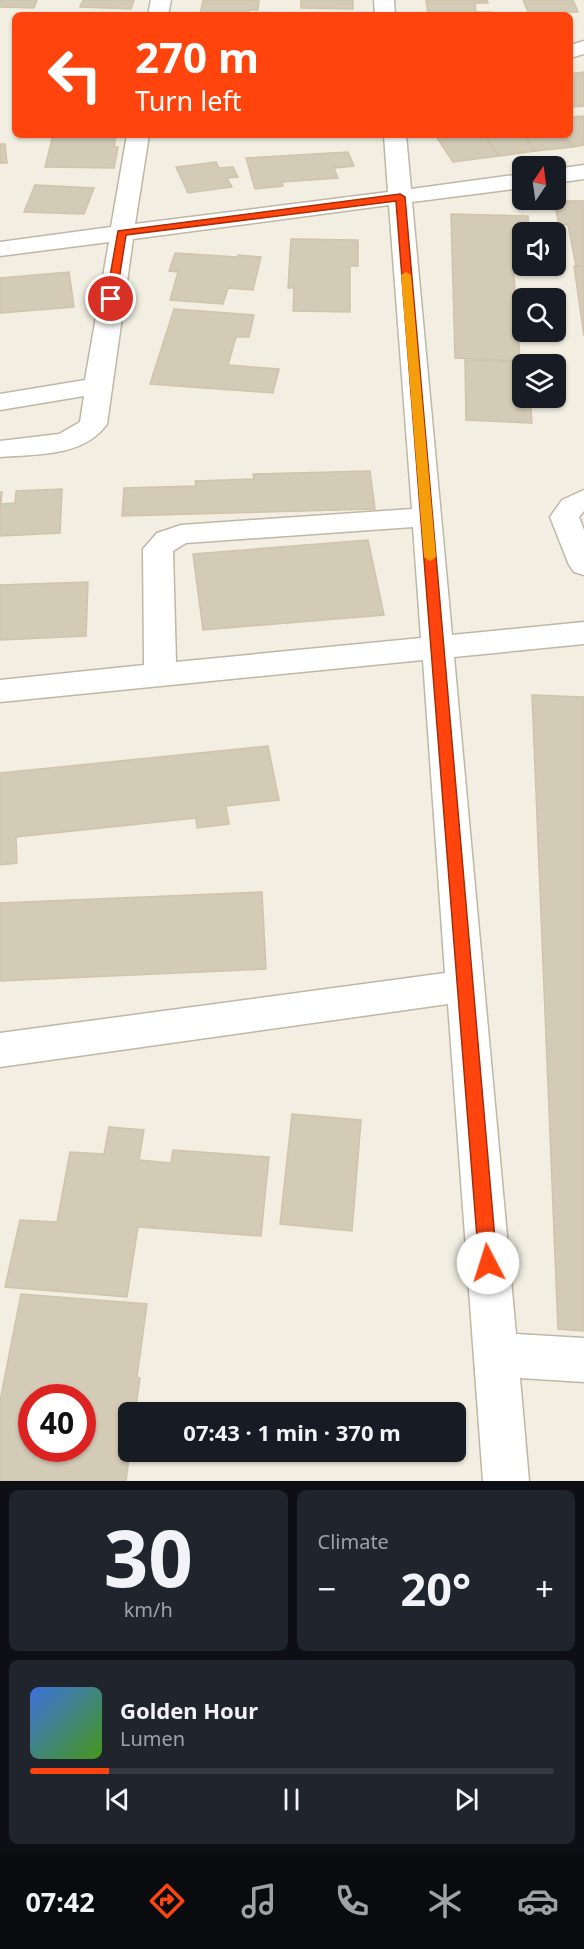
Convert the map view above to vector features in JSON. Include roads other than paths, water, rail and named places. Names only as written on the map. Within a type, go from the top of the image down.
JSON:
[{"type":"street","points":[[0,449],[69,441],[88,431],[95,422],[98,386],[138,138]]},
{"type":"street","points":[[395,138],[506,1481]]},
{"type":"street","points":[[566,174],[584,172]]},
{"type":"street","points":[[0,249],[512,182]]},
{"type":"street","points":[[0,402],[98,386]]},
{"type":"street","points":[[584,500],[572,506],[564,517],[584,566]]},
{"type":"street","points":[[160,675],[158,549],[167,540],[181,534],[426,517]]},
{"type":"street","points":[[0,691],[584,633]]},
{"type":"street","points":[[0,1050],[465,986]]},
{"type":"street","points":[[496,1355],[584,1360]]}]
